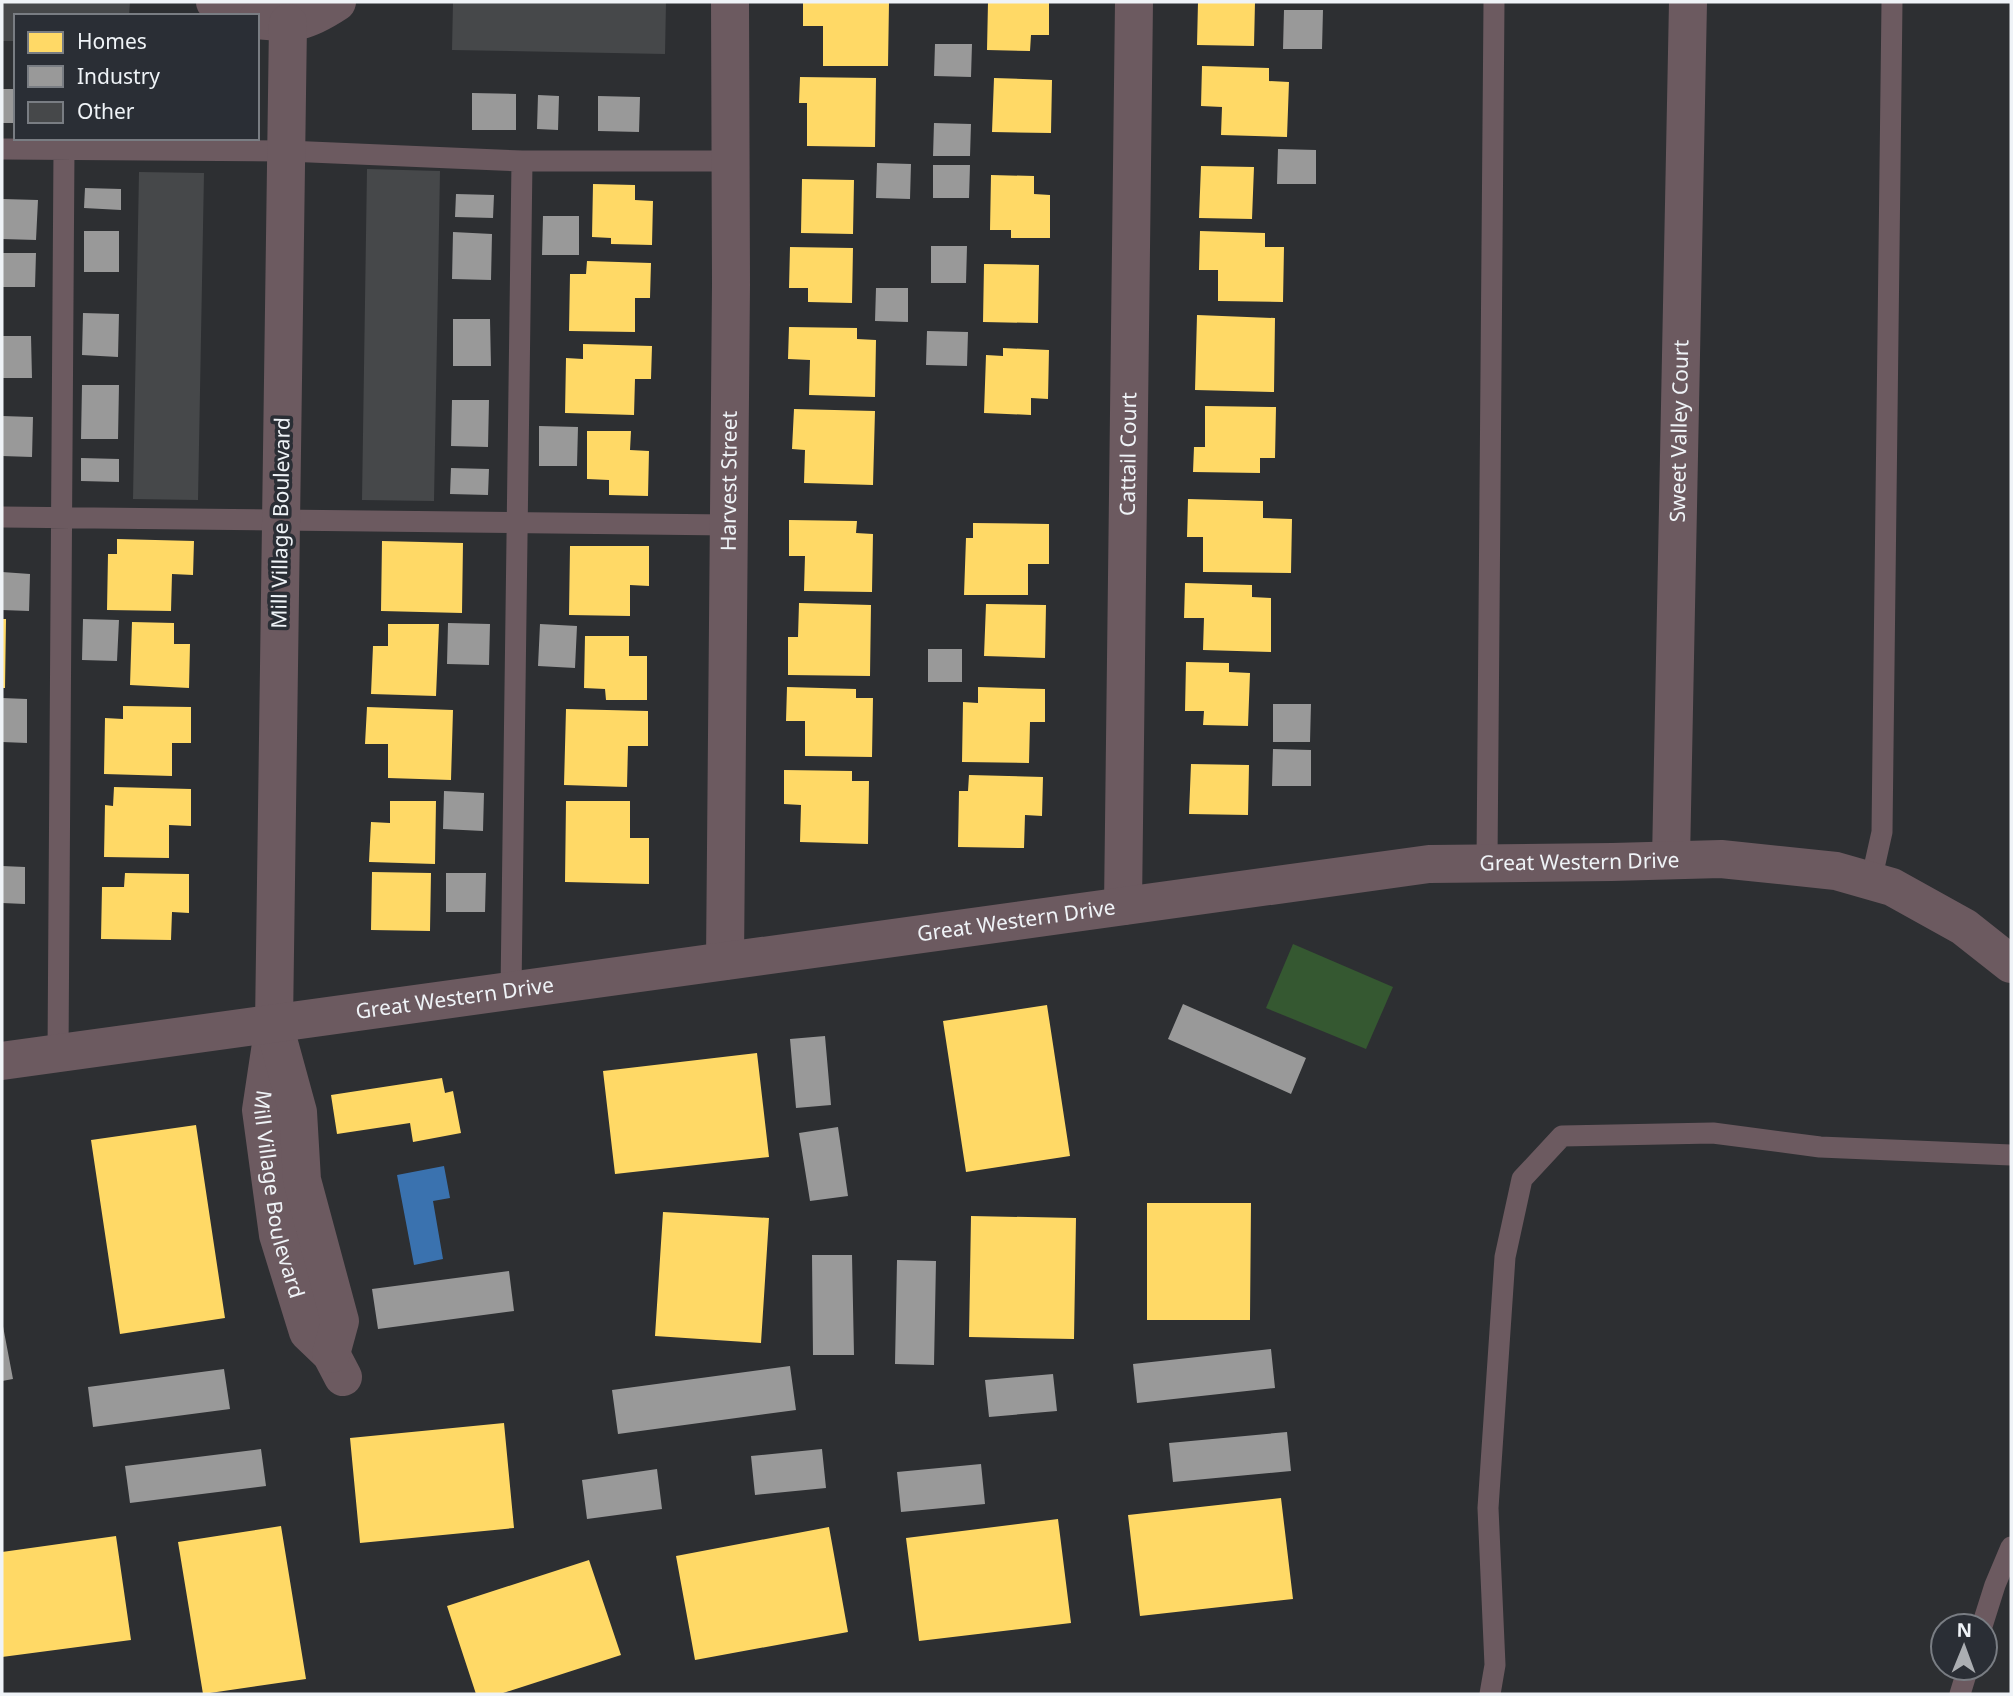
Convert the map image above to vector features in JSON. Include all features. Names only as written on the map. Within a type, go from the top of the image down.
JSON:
[{"type":"street","points":[[215,2],[236,14]]},
{"type":"street","points":[[273,22],[315,16],[337,2]]},
{"type":"street","name":"Harvest Street","points":[[725,961],[730,2]]},
{"type":"street","name":"Cattail Court","points":[[1123,906],[1134,2]]},
{"type":"street","name":"Sweet Valley Court","points":[[1671,860],[1688,2]]},
{"type":"street","name":"Mill Village Boulevard","points":[[273,22],[287,151],[274,1024],[261,1110],[278,1235],[309,1332],[337,1366]]},
{"type":"street","name":"Great Western Drive","points":[[2,1061],[1429,864],[1721,859],[1836,871],[1892,887],[1964,927],[2011,964]]},
{"type":"lane","points":[[1487,863],[1494,2]]},
{"type":"lane","points":[[1871,881],[1882,832],[1892,2]]},
{"type":"lane","points":[[2,149],[287,151],[522,161],[731,161]]},
{"type":"lane","points":[[58,1055],[64,149]]},
{"type":"lane","points":[[511,991],[522,161]]},
{"type":"lane","points":[[2,517],[729,525]]},
{"type":"lane","points":[[1490,1694],[1495,1665],[1488,1508],[1504,1257],[1522,1179],[1562,1136],[1713,1133],[1820,1147],[2011,1155]]},
{"type":"lane","points":[[1986,1612],[2011,1547]]},
{"type":"green space","points":[[1293,944],[1393,987],[1366,1049],[1266,1008]]},
{"type":"water","points":[[444,1166],[450,1198],[433,1201],[443,1259],[414,1265],[397,1175]]},
{"type":"building: Homes","points":[[803,2],[889,2],[888,66],[823,66],[823,26],[803,26]]},
{"type":"building: Homes","points":[[988,2],[1049,2],[1049,35],[1031,35],[1030,51],[987,50]]},
{"type":"building: Homes","points":[[1198,2],[1255,2],[1254,46],[1197,45]]},
{"type":"building: Homes","points":[[1202,66],[1269,68],[1269,81],[1289,82],[1287,137],[1221,135],[1222,107],[1201,106]]},
{"type":"building: Homes","points":[[800,77],[876,78],[875,147],[807,146],[807,103],[799,103]]},
{"type":"building: Homes","points":[[994,78],[1052,80],[1051,133],[992,132]]},
{"type":"building: Homes","points":[[1201,166],[1254,167],[1252,219],[1199,218]]},
{"type":"building: Homes","points":[[991,175],[1034,176],[1034,194],[1050,195],[1050,238],[1011,238],[1011,230],[990,230]]},
{"type":"building: Homes","points":[[802,179],[854,180],[853,234],[801,233]]},
{"type":"building: Homes","points":[[593,184],[635,185],[635,200],[653,201],[652,245],[611,244],[611,238],[592,237]]},
{"type":"building: Homes","points":[[1200,231],[1265,233],[1265,247],[1284,247],[1283,302],[1218,301],[1218,270],[1199,270]]},
{"type":"building: Homes","points":[[790,247],[853,248],[852,303],[808,302],[808,288],[789,288]]},
{"type":"building: Homes","points":[[587,261],[651,263],[650,298],[635,298],[635,332],[569,331],[570,274],[586,274]]},
{"type":"building: Homes","points":[[984,264],[1039,265],[1038,323],[983,322]]},
{"type":"building: Homes","points":[[1197,315],[1275,318],[1274,392],[1195,390]]},
{"type":"building: Homes","points":[[789,327],[857,328],[857,339],[876,340],[875,397],[809,395],[810,360],[788,359]]},
{"type":"building: Homes","points":[[583,344],[652,346],[651,379],[635,379],[634,415],[565,413],[566,358],[583,359]]},
{"type":"building: Homes","points":[[1003,348],[1049,350],[1048,399],[1031,398],[1031,415],[984,413],[986,355],[1003,356]]},
{"type":"building: Homes","points":[[1205,406],[1276,407],[1275,458],[1260,458],[1260,473],[1193,472],[1194,447],[1205,447]]},
{"type":"building: Homes","points":[[794,409],[875,411],[873,485],[804,483],[805,450],[792,449]]},
{"type":"building: Homes","points":[[587,431],[631,431],[630,450],[649,451],[648,496],[609,495],[609,480],[587,479]]},
{"type":"building: Homes","points":[[1188,499],[1263,501],[1263,518],[1292,519],[1291,573],[1203,572],[1203,537],[1187,537]]},
{"type":"building: Homes","points":[[789,520],[857,521],[856,533],[873,534],[872,592],[804,591],[805,556],[789,556]]},
{"type":"building: Homes","points":[[973,523],[1049,524],[1049,564],[1028,564],[1028,595],[964,595],[966,538],[973,538]]},
{"type":"building: Homes","points":[[117,539],[194,541],[193,575],[172,574],[171,611],[107,610],[108,554],[117,554]]},
{"type":"building: Homes","points":[[382,541],[463,543],[462,613],[381,611]]},
{"type":"building: Homes","points":[[570,546],[649,546],[649,586],[630,585],[630,616],[569,615]]},
{"type":"building: Homes","points":[[1185,583],[1252,585],[1252,597],[1271,598],[1271,652],[1203,650],[1204,618],[1184,618]]},
{"type":"building: Homes","points":[[799,603],[871,605],[870,676],[788,675],[788,637],[798,637]]},
{"type":"building: Homes","points":[[986,604],[1046,605],[1045,658],[984,656]]},
{"type":"building: Homes","points":[[2,619],[6,619],[5,688],[2,688]]},
{"type":"building: Homes","points":[[132,622],[174,623],[174,644],[190,644],[189,688],[130,685]]},
{"type":"building: Homes","points":[[388,624],[439,624],[436,696],[371,694],[373,646],[388,646]]},
{"type":"building: Homes","points":[[585,636],[629,636],[629,656],[647,656],[647,700],[606,700],[605,689],[584,688]]},
{"type":"building: Homes","points":[[1186,662],[1229,663],[1229,672],[1250,673],[1248,726],[1203,725],[1204,711],[1185,711]]},
{"type":"building: Homes","points":[[787,687],[856,689],[856,698],[873,698],[872,757],[805,756],[805,721],[786,721]]},
{"type":"building: Homes","points":[[978,687],[1045,689],[1045,722],[1030,722],[1029,763],[962,762],[963,702],[978,703]]},
{"type":"building: Homes","points":[[123,706],[191,707],[191,743],[172,743],[172,776],[104,774],[105,718],[123,719]]},
{"type":"building: Homes","points":[[367,707],[453,710],[451,780],[388,778],[388,744],[365,744]]},
{"type":"building: Homes","points":[[566,709],[648,711],[648,746],[628,746],[627,787],[564,785]]},
{"type":"building: Homes","points":[[1191,764],[1249,765],[1248,815],[1189,814]]},
{"type":"building: Homes","points":[[784,770],[852,771],[852,781],[869,781],[868,844],[800,842],[801,805],[784,804]]},
{"type":"building: Homes","points":[[969,775],[1043,777],[1042,816],[1025,815],[1024,848],[958,847],[959,791],[968,791]]},
{"type":"building: Homes","points":[[114,787],[191,789],[191,826],[169,825],[169,858],[104,857],[105,805],[113,806]]},
{"type":"building: Homes","points":[[390,801],[436,801],[435,864],[369,862],[371,822],[390,823]]},
{"type":"building: Homes","points":[[566,801],[630,801],[630,838],[649,838],[649,884],[565,882]]},
{"type":"building: Homes","points":[[372,872],[431,873],[430,931],[371,930]]},
{"type":"building: Homes","points":[[125,873],[189,874],[189,913],[172,912],[171,940],[101,939],[102,887],[124,887]]},
{"type":"building: Homes","points":[[1047,1005],[1070,1156],[966,1172],[943,1021]]},
{"type":"building: Homes","points":[[757,1053],[769,1157],[615,1174],[603,1071]]},
{"type":"building: Homes","points":[[442,1078],[445,1093],[453,1091],[461,1133],[413,1142],[410,1123],[337,1134],[331,1095]]},
{"type":"building: Homes","points":[[196,1125],[225,1318],[120,1334],[91,1140]]},
{"type":"building: Homes","points":[[1147,1203],[1251,1203],[1250,1320],[1147,1320]]},
{"type":"building: Homes","points":[[663,1212],[769,1218],[761,1343],[655,1336]]},
{"type":"building: Homes","points":[[971,1216],[1076,1218],[1074,1339],[969,1337]]},
{"type":"building: Homes","points":[[504,1423],[514,1528],[360,1543],[350,1438]]},
{"type":"building: Homes","points":[[1281,1498],[1293,1599],[1140,1616],[1128,1515]]},
{"type":"building: Homes","points":[[1058,1519],[1071,1623],[919,1641],[906,1538]]},
{"type":"building: Homes","points":[[281,1526],[306,1679],[203,1694],[178,1542]]},
{"type":"building: Homes","points":[[829,1527],[848,1632],[695,1660],[676,1556]]},
{"type":"building: Homes","points":[[116,1536],[131,1640],[2,1657],[2,1552]]},
{"type":"building: Homes","points":[[589,1560],[621,1655],[500,1694],[476,1694],[447,1606]]},
{"type":"building: Industry","points":[[1284,10],[1323,10],[1322,49],[1283,49]]},
{"type":"building: Industry","points":[[935,44],[972,44],[971,77],[934,76]]},
{"type":"building: Industry","points":[[2,89],[14,89],[14,123],[2,123]]},
{"type":"building: Industry","points":[[472,93],[516,94],[516,130],[472,130]]},
{"type":"building: Industry","points":[[538,95],[559,96],[558,130],[537,129]]},
{"type":"building: Industry","points":[[598,96],[640,97],[639,132],[598,131]]},
{"type":"building: Industry","points":[[934,123],[971,124],[970,156],[933,156]]},
{"type":"building: Industry","points":[[1278,149],[1316,150],[1316,184],[1277,184]]},
{"type":"building: Industry","points":[[877,163],[911,164],[910,199],[876,198]]},
{"type":"building: Industry","points":[[933,165],[970,165],[969,198],[933,198]]},
{"type":"building: Industry","points":[[85,188],[121,189],[121,210],[84,208]]},
{"type":"building: Industry","points":[[456,194],[494,195],[493,218],[455,217]]},
{"type":"building: Industry","points":[[3,199],[38,200],[36,240],[2,239]]},
{"type":"building: Industry","points":[[543,216],[579,216],[579,255],[542,255]]},
{"type":"building: Industry","points":[[84,231],[119,231],[119,272],[84,272]]},
{"type":"building: Industry","points":[[453,232],[492,234],[491,280],[452,279]]},
{"type":"building: Industry","points":[[931,246],[967,246],[966,283],[931,283]]},
{"type":"building: Industry","points":[[2,253],[36,253],[35,287],[2,287]]},
{"type":"building: Industry","points":[[876,288],[908,288],[908,322],[875,321]]},
{"type":"building: Industry","points":[[83,313],[119,314],[118,357],[82,355]]},
{"type":"building: Industry","points":[[453,319],[490,319],[491,366],[453,366]]},
{"type":"building: Industry","points":[[927,331],[968,332],[967,366],[926,365]]},
{"type":"building: Industry","points":[[2,336],[31,336],[32,378],[2,378]]},
{"type":"building: Industry","points":[[82,385],[119,385],[118,439],[81,439]]},
{"type":"building: Industry","points":[[452,400],[489,400],[488,447],[451,446]]},
{"type":"building: Industry","points":[[2,416],[33,417],[32,457],[2,456]]},
{"type":"building: Industry","points":[[539,426],[578,427],[577,466],[539,466]]},
{"type":"building: Industry","points":[[81,458],[119,459],[119,482],[81,481]]},
{"type":"building: Industry","points":[[451,468],[489,469],[488,495],[450,494]]},
{"type":"building: Industry","points":[[2,572],[30,574],[29,611],[2,610]]},
{"type":"building: Industry","points":[[83,619],[119,620],[117,661],[82,660]]},
{"type":"building: Industry","points":[[448,623],[490,624],[489,665],[447,664]]},
{"type":"building: Industry","points":[[540,624],[577,626],[575,668],[538,666]]},
{"type":"building: Industry","points":[[928,649],[962,649],[962,682],[928,682]]},
{"type":"building: Industry","points":[[2,698],[27,699],[27,743],[2,742]]},
{"type":"building: Industry","points":[[1273,704],[1311,704],[1310,742],[1273,742]]},
{"type":"building: Industry","points":[[1273,749],[1311,750],[1311,786],[1272,786]]},
{"type":"building: Industry","points":[[444,791],[484,793],[483,831],[443,829]]},
{"type":"building: Industry","points":[[2,866],[25,867],[25,904],[2,903]]},
{"type":"building: Industry","points":[[446,873],[486,873],[485,912],[446,912]]},
{"type":"building: Industry","points":[[1183,1004],[1306,1058],[1291,1094],[1168,1039]]},
{"type":"building: Industry","points":[[825,1036],[831,1105],[796,1108],[790,1039]]},
{"type":"building: Industry","points":[[838,1127],[848,1196],[810,1201],[799,1133]]},
{"type":"building: Industry","points":[[812,1255],[852,1255],[854,1355],[813,1355]]},
{"type":"building: Industry","points":[[897,1260],[936,1261],[934,1365],[895,1364]]},
{"type":"building: Industry","points":[[509,1271],[514,1311],[378,1329],[372,1289]]},
{"type":"building: Industry","points":[[2,1321],[13,1379],[2,1381]]},
{"type":"building: Industry","points":[[1271,1349],[1275,1388],[1137,1403],[1133,1364]]},
{"type":"building: Industry","points":[[790,1366],[796,1410],[618,1434],[612,1390]]},
{"type":"building: Industry","points":[[224,1369],[230,1409],[93,1427],[88,1387]]},
{"type":"building: Industry","points":[[1053,1374],[1057,1411],[989,1417],[985,1380]]},
{"type":"building: Industry","points":[[1287,1432],[1291,1471],[1173,1482],[1169,1443]]},
{"type":"building: Industry","points":[[261,1449],[266,1486],[130,1503],[125,1466]]},
{"type":"building: Industry","points":[[822,1449],[826,1488],[755,1495],[751,1456]]},
{"type":"building: Industry","points":[[981,1464],[985,1504],[901,1512],[897,1472]]},
{"type":"building: Industry","points":[[657,1469],[662,1509],[587,1519],[582,1480]]},
{"type":"building: Other","points":[[2,2],[130,2],[129,14],[14,14],[14,41],[2,41]]},
{"type":"building: Other","points":[[453,2],[666,2],[665,54],[452,50]]},
{"type":"building: Other","points":[[367,169],[440,171],[434,501],[362,500]]},
{"type":"building: Other","points":[[139,172],[204,173],[198,500],[133,499]]}]
